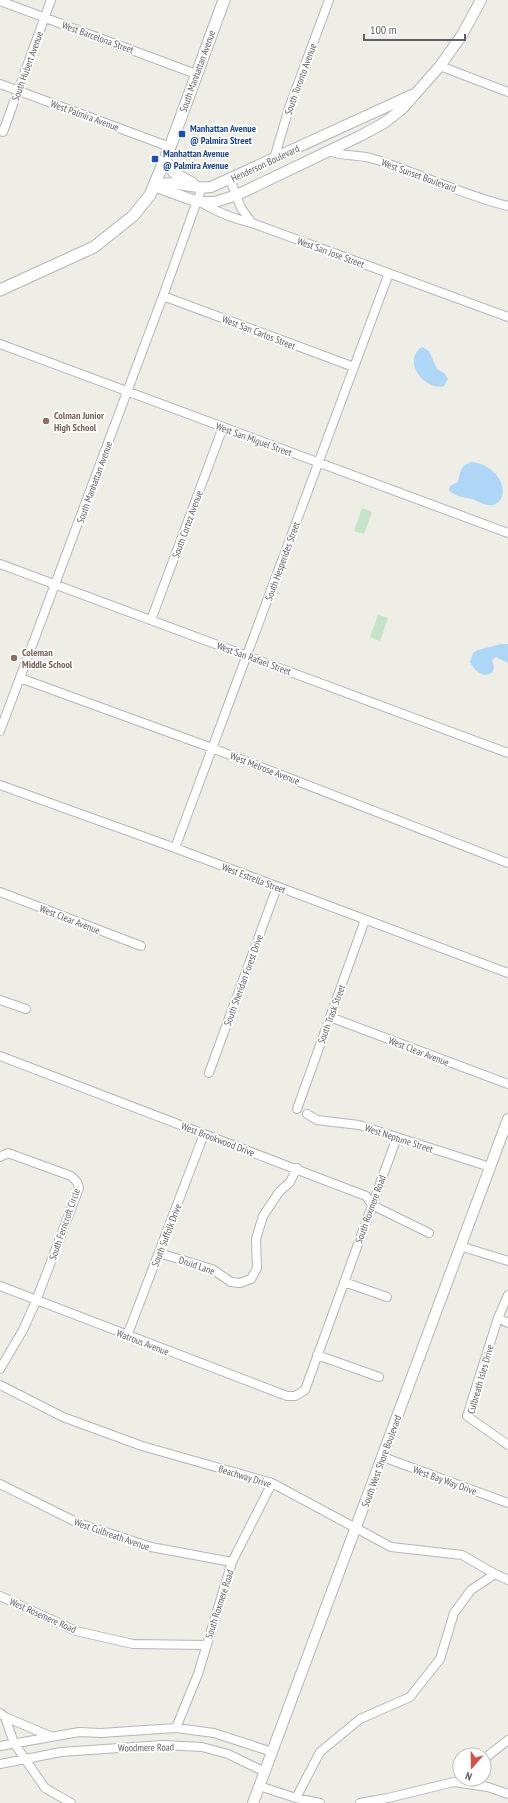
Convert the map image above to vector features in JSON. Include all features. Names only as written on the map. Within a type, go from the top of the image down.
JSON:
[{"type":"main road","name":"South Manhattan Avenue","points":[[154,186],[170,147],[222,1]]},
{"type":"main road","points":[[0,290],[105,240],[136,212],[150,195],[154,186]]},
{"type":"street","name":"South Hubert Avenue","points":[[2,132],[51,0]]},
{"type":"street","name":"South Toronto Avenue","points":[[274,159],[289,108],[329,0]]},
{"type":"street","name":"Henderson Boulevard","points":[[200,203],[215,202],[237,195],[384,123],[402,109],[440,66],[462,35],[481,0]]},
{"type":"street","name":"West Barcelona Street","points":[[0,1],[196,74]]},
{"type":"street","points":[[440,66],[508,92]]},
{"type":"street","name":"West Palmira Avenue","points":[[0,84],[170,147]]},
{"type":"street","name":"Henderson Boulevard","points":[[154,186],[166,183],[202,188],[211,187],[414,95]]},
{"type":"street","points":[[323,136],[329,151]]},
{"type":"street","name":"West Sunset Boulevard","points":[[329,151],[336,154],[373,158],[480,198],[508,206]]},
{"type":"street","points":[[165,159],[174,173],[202,188]]},
{"type":"street","points":[[230,179],[244,214],[252,223]]},
{"type":"street","name":"West San Jose Street","points":[[154,186],[228,215],[508,317]]},
{"type":"street","name":"South Manhattan Avenue","points":[[0,731],[163,296],[200,203],[202,188]]},
{"type":"street","name":"South Hesperides Street","points":[[175,848],[389,273]]},
{"type":"street","name":"West San Carlos Street","points":[[163,296],[354,367]]},
{"type":"street","name":"West San Miguel Street","points":[[0,344],[508,533]]},
{"type":"street","name":"South Cortez Avenue","points":[[151,620],[223,427]]},
{"type":"street","name":"West San Rafael Street","points":[[0,564],[508,753]]},
{"type":"street","name":"West Melrose Avenue","points":[[20,678],[212,748],[508,863]]},
{"type":"street","name":"West Estrella Street","points":[[0,785],[175,848],[508,973]]},
{"type":"street","name":"South Sheridan Forest Drive","points":[[209,1073],[277,887]]},
{"type":"street","name":"West Clear Avenue","points":[[0,892],[141,946]]},
{"type":"street","name":"South Trask Street","points":[[297,1109],[365,920]]},
{"type":"street","points":[[0,1000],[26,1009]]},
{"type":"street","name":"West Clear Avenue","points":[[330,1017],[508,1084]]},
{"type":"street","name":"West Brookwood Drive","points":[[0,1056],[297,1168],[366,1196],[372,1205],[429,1233]]},
{"type":"street","name":"West Neptune Street","points":[[307,1114],[317,1120],[359,1125],[490,1167]]},
{"type":"street","name":"South West Shore Boulevard","points":[[253,1803],[508,1119]]},
{"type":"street","name":"South Suffolk Drive","points":[[127,1336],[204,1134]]},
{"type":"street","name":"South Roxmere Road","points":[[287,1396],[295,1396],[305,1390],[397,1137]]},
{"type":"street","name":"South Ferncroft Circle","points":[[0,1157],[8,1153],[71,1176],[77,1182],[79,1188],[36,1301]]},
{"type":"street","name":"Druid Lane","points":[[159,1253],[212,1269],[231,1282],[240,1283],[251,1279],[257,1268],[256,1239],[263,1216],[279,1192],[290,1182],[297,1168]]},
{"type":"street","points":[[460,1246],[508,1261]]},
{"type":"street","points":[[344,1282],[387,1297]]},
{"type":"street","name":"Watrous Avenue","points":[[0,1286],[127,1336],[287,1396]]},
{"type":"street","points":[[508,1295],[498,1318],[508,1323]]},
{"type":"street","points":[[0,1369],[23,1330],[36,1301]]},
{"type":"street","name":"Culbreath Isles Drive","points":[[498,1318],[467,1416],[508,1445]]},
{"type":"street","points":[[317,1355],[379,1378]]},
{"type":"street","name":"Beachway Drive","points":[[0,1385],[63,1417],[142,1446],[272,1483],[357,1527],[391,1547],[462,1555],[508,1580]]},
{"type":"street","name":"West Bay Way Drive","points":[[383,1457],[508,1503]]},
{"type":"street","name":"South Roxmere Road","points":[[176,1728],[198,1674],[232,1562],[272,1483]]},
{"type":"street","name":"West Culbreath Avenue","points":[[0,1484],[78,1523],[151,1547],[232,1562]]},
{"type":"street","points":[[296,1798],[320,1752],[360,1719],[410,1697],[440,1659],[454,1613],[471,1590],[495,1574]]},
{"type":"street","name":"West Rosemere Road","points":[[0,1596],[76,1631],[133,1644],[206,1646]]},
{"type":"street","points":[[3,1715],[51,1737]]},
{"type":"street","points":[[3,1715],[14,1743],[45,1788],[71,1803]]},
{"type":"street","name":"Woodmere Road","points":[[0,1746],[79,1732],[101,1733],[176,1728],[214,1733],[272,1752]]},
{"type":"street","points":[[492,1753],[508,1740]]},
{"type":"street","name":"Woodmere Road","points":[[0,1764],[24,1758],[61,1752],[164,1745],[202,1747],[228,1754],[265,1772]]},
{"type":"street","points":[[360,1803],[388,1798],[452,1780]]},
{"type":"street","points":[[259,1786],[296,1798],[320,1803]]},
{"type":"street","points":[[485,1787],[508,1794]]},
{"type":"green space","points":[[362,508],[372,512],[364,534],[354,531]]},
{"type":"green space","points":[[378,615],[388,618],[380,641],[370,637]]},
{"type":"water","points":[[422,347],[429,351],[437,369],[444,373],[448,379],[444,386],[430,384],[423,380],[418,374],[414,360],[416,353]]},
{"type":"water","points":[[472,462],[484,465],[498,477],[503,491],[498,503],[491,505],[485,504],[457,495],[449,490],[450,486],[458,482],[460,472],[463,467]]},
{"type":"water","points":[[501,644],[508,644],[508,663],[496,657],[492,660],[494,667],[493,672],[485,675],[479,673],[470,662],[473,653],[478,650]]},
{"type":"place","name":"Manhattan Avenue @ Palmira Street","points":[[182,134]]},
{"type":"place","name":"Manhattan Avenue @ Palmira Avenue","points":[[155,159]]},
{"type":"place","name":"Colman Junior High School","points":[[46,421]]},
{"type":"place","name":"Coleman Middle School","points":[[14,658]]}]
